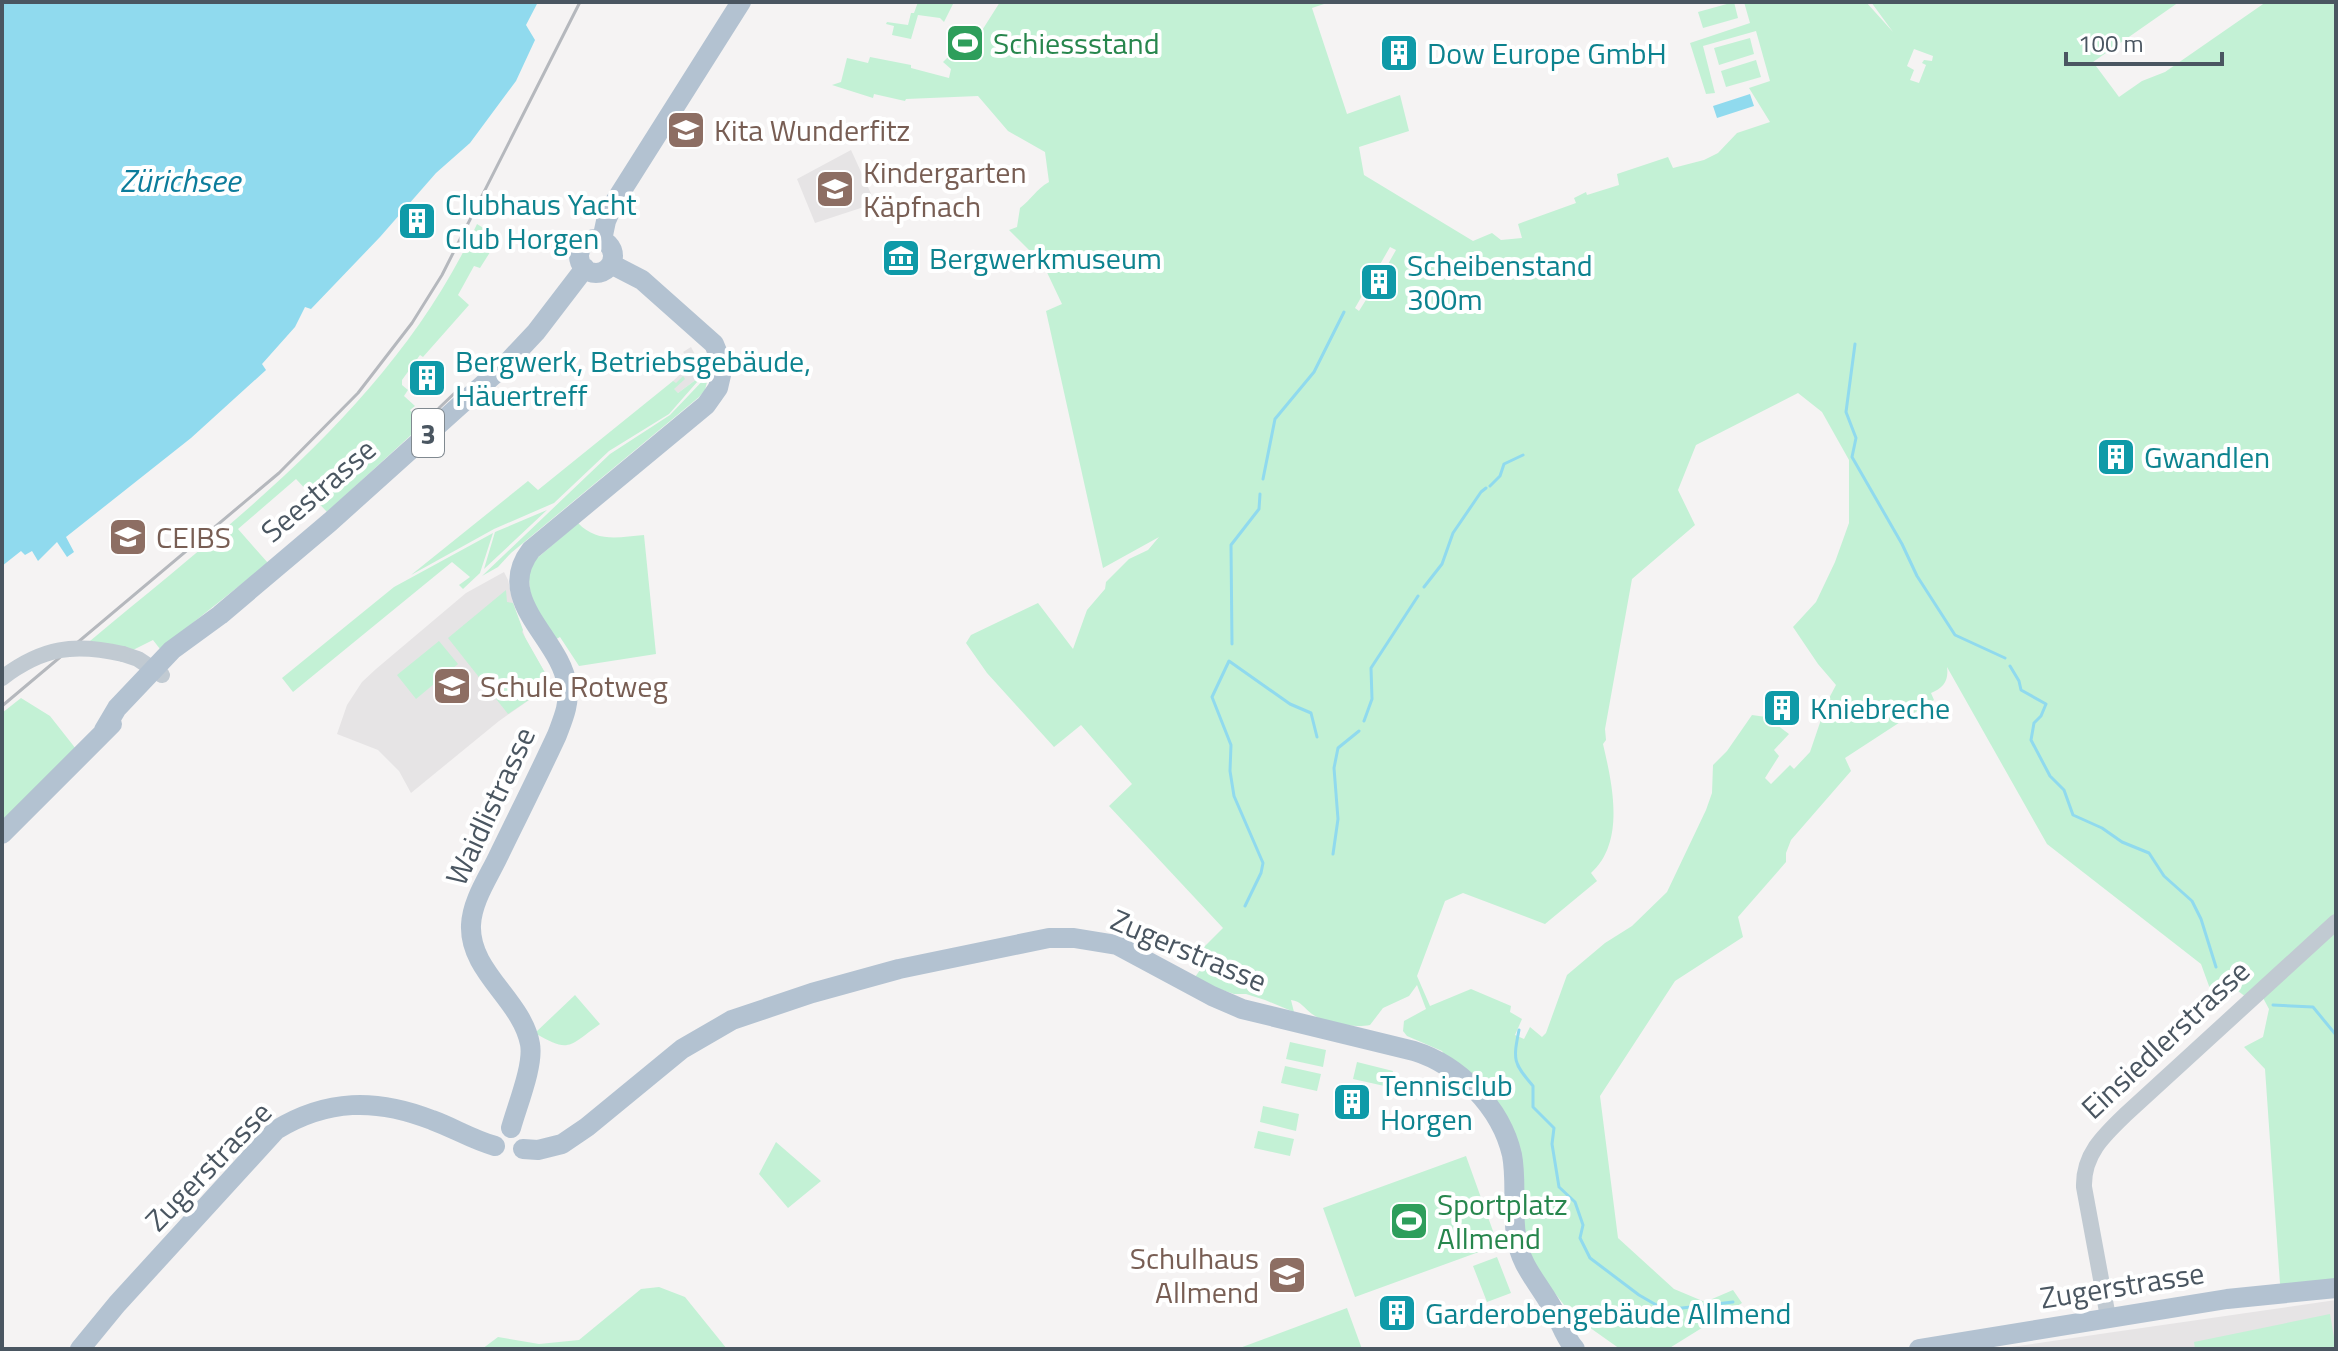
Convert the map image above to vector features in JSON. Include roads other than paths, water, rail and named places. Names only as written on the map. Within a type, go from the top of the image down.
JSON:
[{"type":"main road","points":[[602,240],[614,203],[741,2]]},
{"type":"main road","points":[[592,239],[602,240],[612,250],[611,264],[599,272],[585,268],[580,260],[581,249],[592,239]]},
{"type":"main road","name":"Waidlistrasse","points":[[501,1136],[529,1059],[530,1044],[524,1027],[481,961],[473,944],[471,926],[480,895],[557,735],[566,710],[568,688],[563,669],[524,603],[519,571],[531,550],[706,405],[718,388],[721,375],[719,355],[710,339],[674,311],[642,280],[611,264]]},
{"type":"main road","name":"Seestrasse","points":[[104,730],[130,693],[202,637],[220,615],[348,507],[506,364],[536,332],[585,268]]},
{"type":"main road","name":"Seestrasse","points":[[2,834],[104,730],[123,715],[158,671]]},
{"type":"main road","name":"Zugerstrasse","points":[[80,1349],[276,1130],[301,1115],[370,1104],[418,1115],[461,1133],[479,1130],[501,1136],[500,1154],[517,1156],[523,1149],[538,1150],[562,1144],[682,1049],[732,1020],[910,966],[1049,938],[1096,940],[1140,955],[1216,998],[1242,1009],[1414,1051],[1434,1057],[1455,1070],[1478,1094],[1506,1138],[1512,1155],[1516,1236],[1521,1256],[1557,1317],[1564,1335],[1575,1349]]},
{"type":"main road","name":"Zugerstrasse","points":[[1919,1349],[2227,1299],[2336,1288]]},
{"type":"main road","name":"Zugerstrasse","points":[[1557,1317],[1572,1327],[1588,1349]]},
{"type":"street","points":[[2,678],[30,659],[51,651],[90,648],[123,654],[158,671]]},
{"type":"street","points":[[123,654],[132,668],[130,693]]},
{"type":"street","name":"Einsiedlerstrasse","points":[[2108,1317],[2084,1187],[2084,1172],[2090,1154],[2125,1115],[2336,922]]},
{"type":"water","name":"Zürichsee","points":[[2,2],[538,2],[526,25],[535,40],[516,81],[470,143],[436,173],[311,309],[305,307],[295,327],[262,364],[266,370],[191,438],[66,537],[74,552],[67,557],[57,542],[38,561],[32,551],[25,555],[21,551],[2,566]]},
{"type":"water","points":[[1750,94],[1754,106],[1717,118],[1713,106]]},
{"type":"waterway","points":[[1263,479],[1275,419],[1314,372],[1344,312]]},
{"type":"waterway","points":[[1855,344],[1846,412],[1856,438],[1852,457],[1917,576],[1955,635],[2005,658]]},
{"type":"waterway","points":[[1490,486],[1500,476],[1504,464],[1523,455]]},
{"type":"waterway","points":[[1424,587],[1442,564],[1453,533],[1486,488]]},
{"type":"waterway","points":[[1232,644],[1231,545],[1259,509],[1260,494]]},
{"type":"waterway","points":[[1364,721],[1372,699],[1371,668],[1418,596]]},
{"type":"waterway","points":[[1245,906],[1263,863],[1234,796],[1230,771],[1231,745],[1212,697],[1229,661],[1290,704],[1311,713],[1317,737]]},
{"type":"waterway","points":[[2010,666],[2021,690],[2046,704],[2034,723],[2031,740],[2050,776],[2064,790],[2073,815],[2149,853],[2164,876],[2192,901],[2216,967]]},
{"type":"waterway","points":[[1333,854],[1338,819],[1334,768],[1338,748],[1359,731]]},
{"type":"waterway","points":[[2273,1005],[2313,1007],[2336,1035]]},
{"type":"waterway","points":[[1519,1030],[1516,1061],[1533,1086],[1533,1107],[1554,1128],[1552,1144],[1559,1187],[1575,1202],[1583,1225],[1580,1238],[1590,1258],[1639,1295],[1665,1310],[1733,1302]]},
{"type":"railway","points":[[2,706],[279,473],[358,393],[412,323],[442,275],[580,2]]},
{"type":"railway","points":[[439,408],[461,387]]},
{"type":"place","name":"Schiessstand","points":[[965,43]]},
{"type":"place","name":"Dow Europe GmbH","points":[[1399,53]]},
{"type":"place","name":"Kita Wunderfitz","points":[[686,130]]},
{"type":"place","name":"Kindergarten Käpfnach","points":[[835,189]]},
{"type":"place","name":"Clubhaus Yacht Club Horgen","points":[[417,221]]},
{"type":"place","name":"Bergwerkmuseum","points":[[901,258]]},
{"type":"place","name":"Scheibenstand 300m","points":[[1379,282]]},
{"type":"place","name":"Bergwerk, Betriebsgebäude, Häuertreff","points":[[427,378]]},
{"type":"place","name":"Gwandlen","points":[[2116,457]]},
{"type":"place","name":"CEIBS","points":[[128,537]]},
{"type":"place","name":"Schule Rotweg","points":[[452,686]]},
{"type":"place","name":"Kniebreche","points":[[1782,708]]},
{"type":"place","name":"Tennisclub Horgen","points":[[1352,1102]]},
{"type":"place","name":"Sportplatz Allmend","points":[[1409,1221]]},
{"type":"place","name":"Schulhaus Allmend","points":[[1287,1275]]},
{"type":"place","name":"Garderobengebäude Allmend","points":[[1397,1313]]}]
